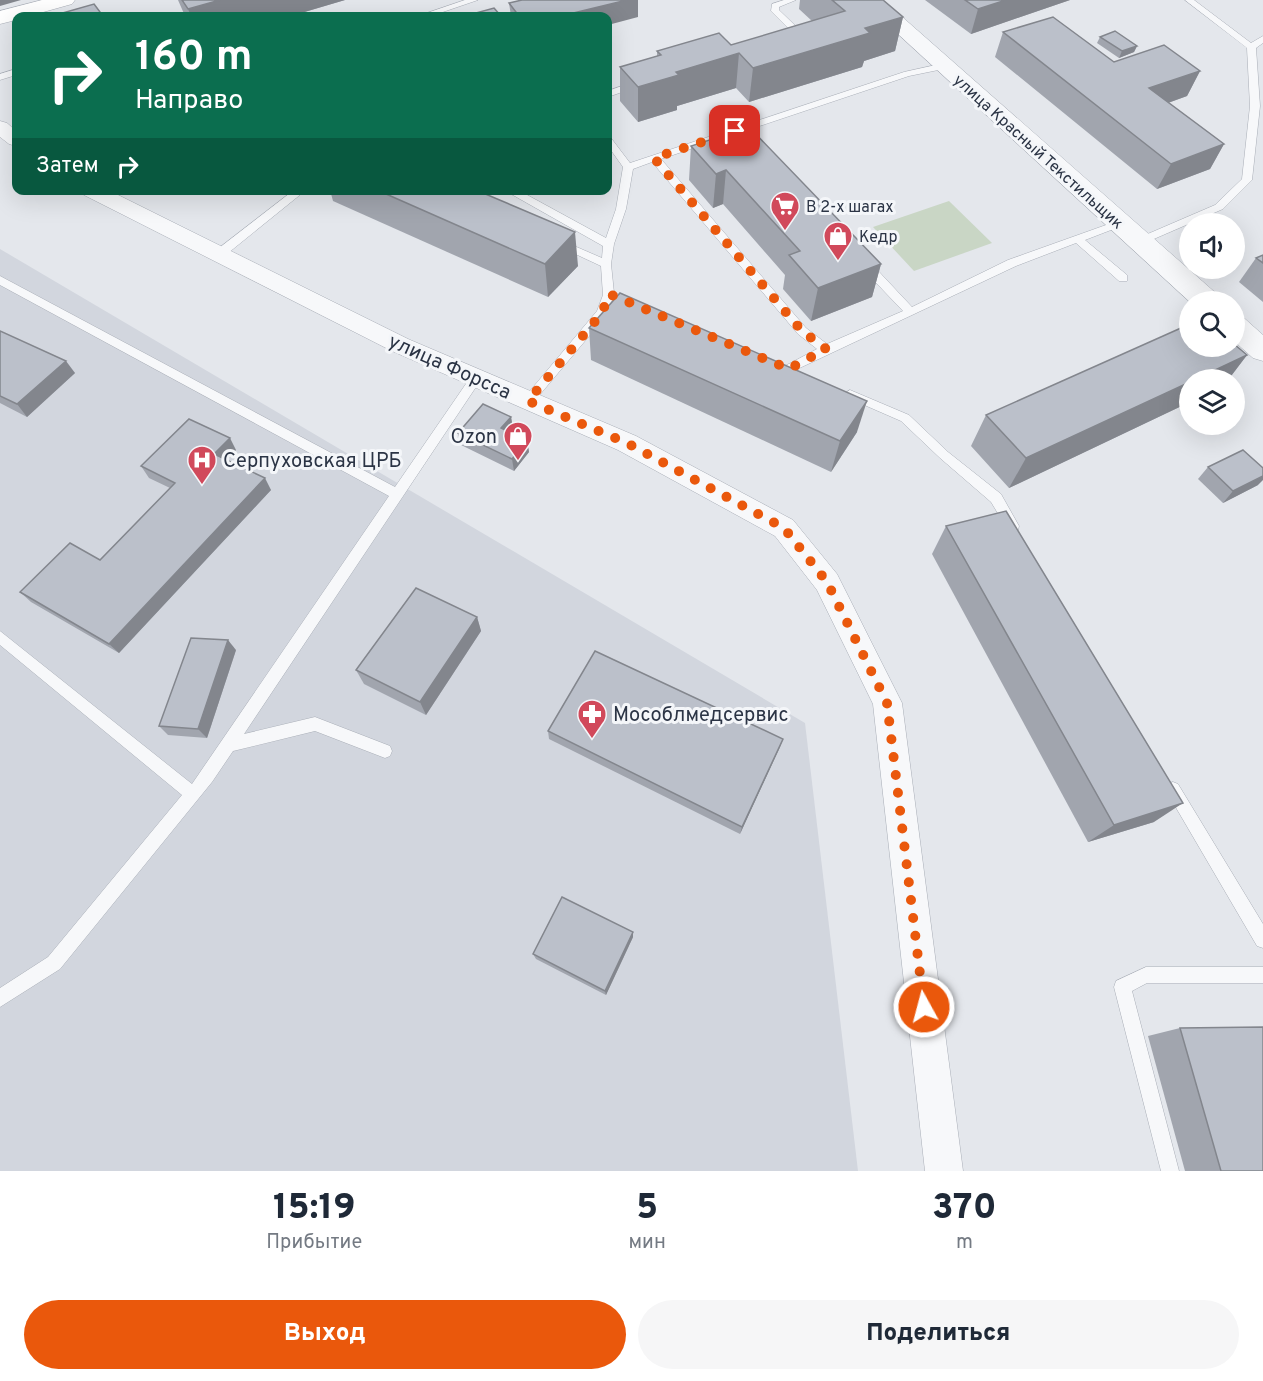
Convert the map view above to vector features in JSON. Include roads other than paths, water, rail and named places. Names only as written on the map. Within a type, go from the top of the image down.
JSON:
[{"type":"main road","points":[[22,12],[65,0]]},
{"type":"street","name":"улица Красный Текстильщик","points":[[871,0],[1196,291]]},
{"type":"street","points":[[0,127],[12,138]]},
{"type":"street","name":"улица Форсса","points":[[101,195],[400,345],[627,443],[784,528],[827,582],[887,703],[944,1171]]},
{"type":"street","points":[[1245,335],[1263,351]]},
{"type":"lane","points":[[434,12],[474,0]]},
{"type":"lane","points":[[792,0],[776,6],[775,10],[803,38],[793,42]]},
{"type":"lane","points":[[1140,241],[1219,207],[1247,180],[1258,133],[1251,47],[1189,0]]},
{"type":"lane","points":[[1251,47],[1263,39]]},
{"type":"lane","points":[[628,167],[738,135],[907,74],[945,66]]},
{"type":"lane","points":[[612,93],[650,79]]},
{"type":"lane","points":[[528,401],[602,313],[609,294],[606,264],[609,244],[621,209],[628,167],[612,145]]},
{"type":"lane","points":[[654,158],[678,179],[802,331],[826,349]]},
{"type":"lane","points":[[218,255],[295,195]]},
{"type":"lane","points":[[518,195],[609,244]]},
{"type":"lane","points":[[809,377],[784,367],[911,312],[1012,263],[1120,223]]},
{"type":"lane","points":[[1078,239],[1123,278]]},
{"type":"lane","points":[[551,241],[606,264]]},
{"type":"lane","points":[[854,253],[911,312]]},
{"type":"lane","points":[[0,280],[397,494]]},
{"type":"lane","points":[[609,294],[641,308]]},
{"type":"lane","points":[[0,998],[54,963],[193,794],[229,745],[476,378]]},
{"type":"lane","points":[[840,390],[905,417],[944,455],[996,498],[1020,538]]},
{"type":"lane","points":[[0,637],[193,794]]},
{"type":"lane","points":[[229,745],[315,724],[385,751]]},
{"type":"lane","points":[[1166,777],[1263,940]]},
{"type":"lane","points":[[1170,1171],[1122,987],[1146,975],[1263,975]]},
{"type":"place","name":"В 2-х шагах","points":[[785,232]]},
{"type":"place","name":"Кедр","points":[[838,262]]},
{"type":"place","name":"Ozon","points":[[518,462]]},
{"type":"place","name":"Серпуховская ЦРБ","points":[[202,486]]},
{"type":"place","name":"Мособлмедсервис","points":[[592,740]]}]
